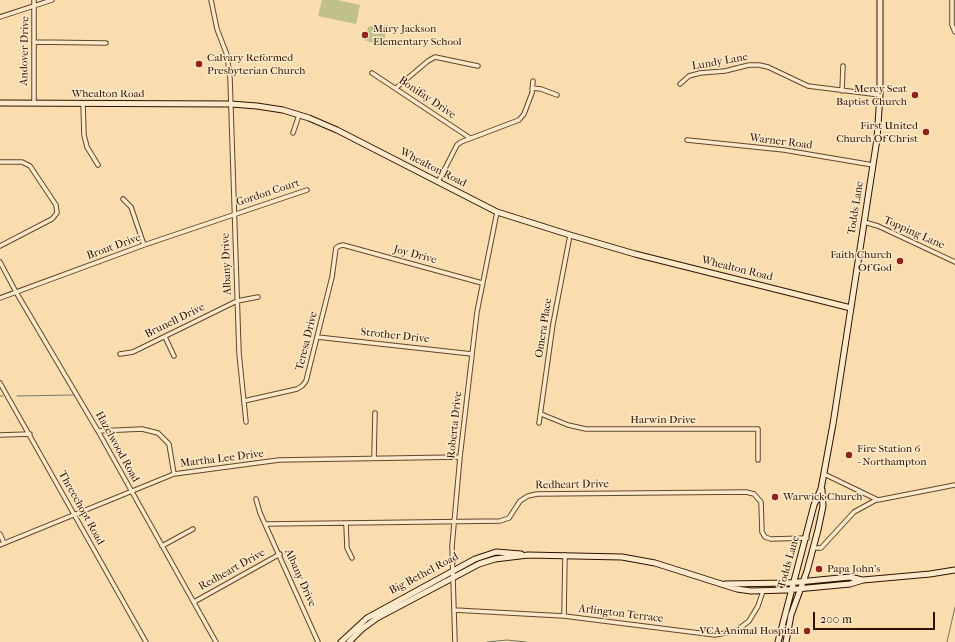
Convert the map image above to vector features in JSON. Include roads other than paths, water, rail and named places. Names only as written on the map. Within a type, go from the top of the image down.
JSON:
[{"type":"main road","name":"Todds Lane","points":[[786,642],[791,615],[814,548],[823,506],[822,489],[824,474],[873,165],[880,95],[880,0]]},
{"type":"main road","name":"Whealton Road","points":[[0,103],[231,104],[272,108],[299,115],[337,130],[497,212],[570,235],[850,308]]},
{"type":"main road","name":"Todds Lane","points":[[778,642],[791,590],[807,538],[814,505],[822,489]]},
{"type":"main road","name":"Big Bethel Road","points":[[341,642],[359,624],[380,610],[479,557],[492,553],[508,552],[528,555]]},
{"type":"main road","name":"Big Bethel Road","points":[[349,642],[367,625],[487,560],[528,555],[609,556],[637,559],[722,584],[737,590],[763,591],[791,590],[850,584],[863,580],[930,574],[955,570]]},
{"type":"main road","name":"Big Bethel Road","points":[[722,584],[794,583],[850,577],[863,580]]},
{"type":"main road","points":[[380,610],[384,615]]},
{"type":"street","name":"Andover Drive","points":[[34,0],[34,103]]},
{"type":"street","points":[[0,17],[52,0]]},
{"type":"street","name":"Albany Drive","points":[[211,0],[217,29],[229,67],[239,353],[246,422]]},
{"type":"street","points":[[952,0],[952,25],[955,32]]},
{"type":"street","points":[[34,42],[106,43]]},
{"type":"street","points":[[396,88],[428,61],[435,57],[478,66]]},
{"type":"street","name":"Lundy Lane","points":[[680,84],[689,76],[700,72],[759,65],[768,67],[808,86],[880,95]]},
{"type":"street","points":[[842,91],[843,66]]},
{"type":"street","name":"Bonifay Drive","points":[[372,73],[470,138]]},
{"type":"street","points":[[438,182],[458,145],[470,138],[519,120],[524,114],[533,81]]},
{"type":"street","points":[[532,88],[541,89],[557,95]]},
{"type":"street","points":[[83,103],[84,135],[87,147],[98,165]]},
{"type":"street","points":[[293,133],[299,115]]},
{"type":"street","name":"Warner Road","points":[[687,140],[784,150],[873,165]]},
{"type":"street","points":[[0,162],[22,162],[30,166],[56,205],[57,213],[52,219],[0,246]]},
{"type":"street","name":"Gordon Court","points":[[234,214],[307,190]]},
{"type":"street","points":[[123,199],[131,207],[144,245]]},
{"type":"street","name":"Roberta Drive","points":[[455,642],[452,571],[454,522],[460,457],[482,283],[497,212]]},
{"type":"street","name":"Brout Drive","points":[[0,298],[144,245],[234,214]]},
{"type":"street","name":"Topping Lane","points":[[864,222],[878,226],[955,262]]},
{"type":"street","name":"Omera Place","points":[[539,423],[553,324],[570,235]]},
{"type":"street","name":"Joy Drive","points":[[343,245],[482,283]]},
{"type":"street","name":"Teresa Drive","points":[[244,401],[302,386],[306,381],[332,277],[336,248],[343,245]]},
{"type":"street","name":"Hazelwood Road","points":[[0,262],[16,292],[98,431],[216,642]]},
{"type":"street","name":"Brunell Drive","points":[[120,354],[133,352],[237,301],[258,297]]},
{"type":"street","points":[[165,337],[174,356]]},
{"type":"street","name":"Strother Drive","points":[[317,337],[472,354]]},
{"type":"street","name":"Threechopt Road","points":[[0,383],[146,642]]},
{"type":"street","points":[[374,458],[375,413]]},
{"type":"street","name":"Harwin Drive","points":[[541,414],[568,425],[586,429],[758,429],[758,460]]},
{"type":"street","points":[[98,431],[142,429],[158,433],[169,444],[174,474]]},
{"type":"street","points":[[0,435],[30,434]]},
{"type":"street","name":"Martha Lee Drive","points":[[0,545],[75,515],[131,490],[174,474],[279,460],[460,457]]},
{"type":"street","points":[[824,474],[876,500]]},
{"type":"street","points":[[814,548],[821,548],[854,512],[876,500],[955,485]]},
{"type":"street","name":"Redheart Drive","points":[[266,524],[346,524],[505,520],[513,514],[520,501],[528,496],[537,494],[746,492],[754,494],[761,502],[762,532],[765,537],[771,539],[807,538]]},
{"type":"street","name":"Albany Drive","points":[[256,499],[318,642]]},
{"type":"street","points":[[346,524],[347,548],[352,558]]},
{"type":"street","points":[[162,546],[193,530]]},
{"type":"street","points":[[0,534],[4,543]]},
{"type":"street","name":"Redheart Drive","points":[[194,602],[280,554]]},
{"type":"street","points":[[564,616],[565,555]]},
{"type":"street","name":"Arlington Terrace","points":[[454,610],[564,616],[725,634],[736,631],[748,621],[758,606],[763,591]]},
{"type":"waterway","points":[[17,396],[73,395]]},
{"type":"waterway","points":[[947,642],[955,607]]},
{"type":"waterway","points":[[487,642],[507,640],[526,642]]},
{"type":"place","name":"Mary Jackson Elementary School","points":[[365,35]]},
{"type":"place","name":"Calvary Reformed Presbyterian Church","points":[[199,64]]},
{"type":"place","name":"Mercy Seat Baptist Church","points":[[915,95]]},
{"type":"place","name":"First United Church Of Christ","points":[[926,132]]},
{"type":"place","name":"Faith Church Of God","points":[[900,261]]},
{"type":"place","name":"Fire Station 6 - Northampton","points":[[849,455]]},
{"type":"place","name":"Warwick Church","points":[[775,497]]},
{"type":"place","name":"Papa John's","points":[[819,569]]},
{"type":"place","name":"VCA Animal Hospital","points":[[807,631]]}]
